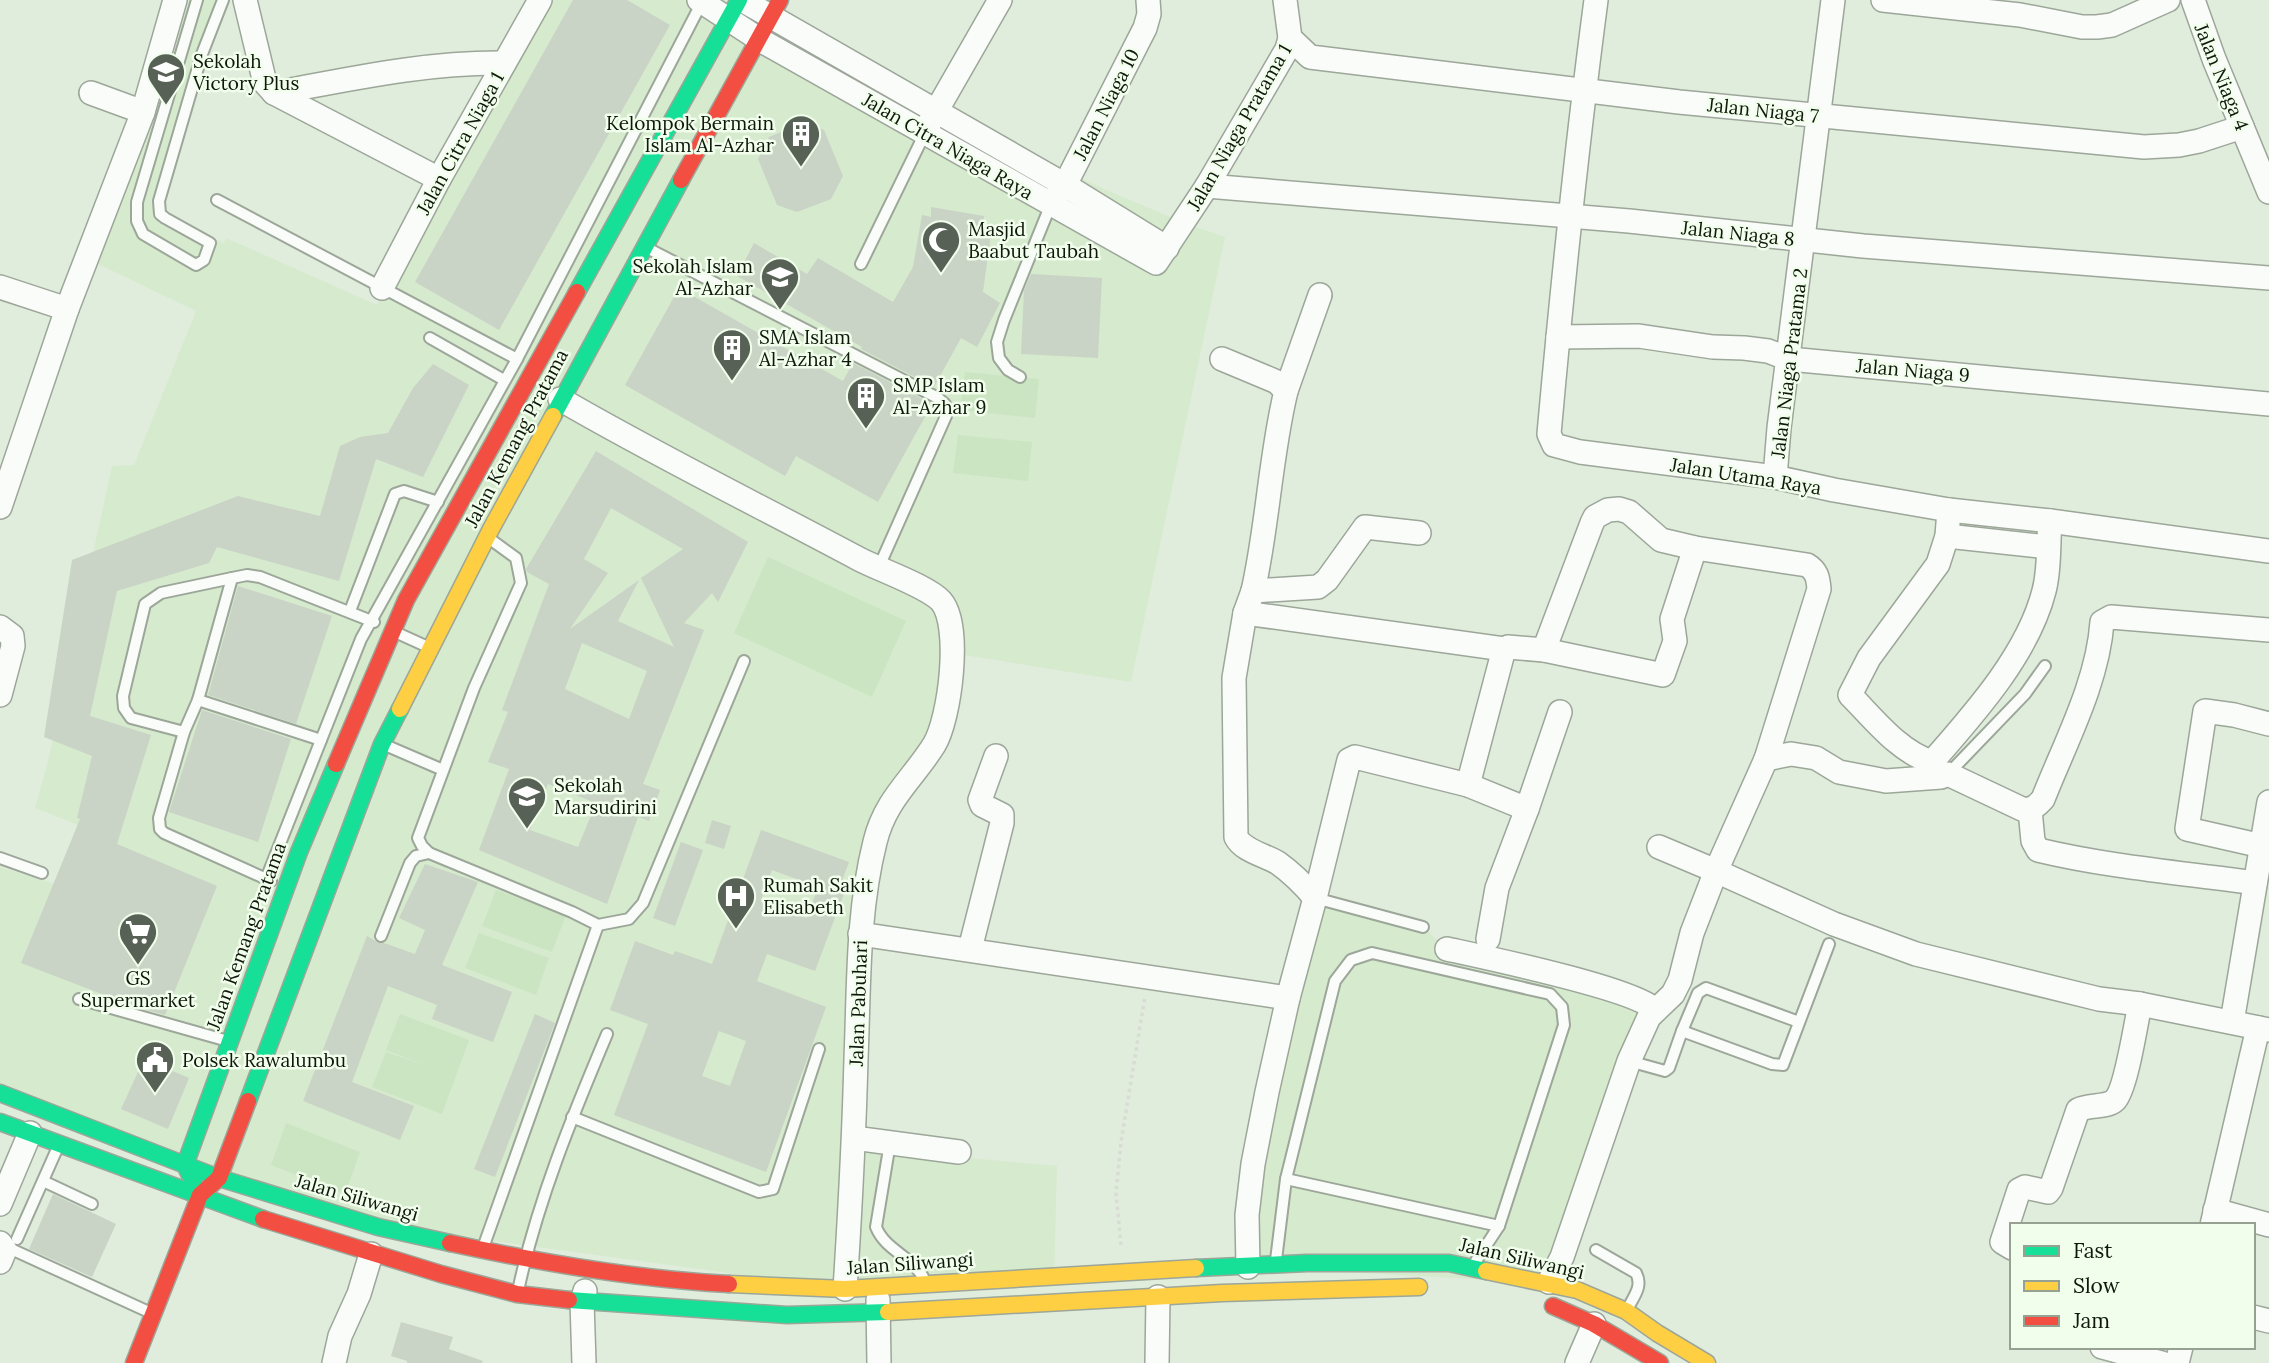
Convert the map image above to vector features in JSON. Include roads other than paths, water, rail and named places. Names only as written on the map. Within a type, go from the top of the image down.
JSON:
[{"type":"main road","name":"Jalan Kemang Pratama","points":[[185,1165],[213,1137],[264,998],[290,892],[317,859],[382,744],[429,648],[425,609],[476,523],[736,7]]},
{"type":"main road","name":"Jalan Kemang Pratama","points":[[219,1178],[213,1137],[229,1041],[264,998],[315,903],[317,859],[392,631],[425,609],[476,523],[560,399],[776,9]]},
{"type":"main road","name":"Jalan Siliwangi","points":[[0,1093],[219,1178],[378,1227],[590,1271],[691,1282],[845,1289],[1125,1271],[1307,1263],[1449,1262],[1472,1267],[1544,1292],[1660,1363]]},
{"type":"main road","points":[[0,1122],[288,1228],[371,1254],[517,1294],[582,1302],[787,1315],[877,1313],[1222,1293],[1437,1287]]},
{"type":"main road","points":[[185,1165],[200,1195]]},
{"type":"main road","points":[[134,1363],[200,1195],[219,1178]]},
{"type":"main road","name":"Jalan Siliwangi","points":[[1544,1292],[1577,1290],[1626,1311],[1707,1363]]},
{"type":"street","points":[[0,507],[67,309],[143,112],[175,0]]},
{"type":"street","points":[[245,0],[265,83],[274,93],[439,179]]},
{"type":"street","name":"Jalan Citra Niaga 1","points":[[382,288],[439,179],[540,0]]},
{"type":"street","points":[[925,133],[1000,0]]},
{"type":"street","name":"Jalan Niaga 10","points":[[1051,204],[1065,185],[1145,27],[1149,14],[1148,0]]},
{"type":"street","name":"Jalan Niaga Pratama 1","points":[[1167,248],[1207,186],[1287,49],[1290,38],[1285,0]]},
{"type":"street","points":[[1558,337],[1596,0]]},
{"type":"street","name":"Jalan Niaga Pratama 2","points":[[1775,477],[1833,0]]},
{"type":"street","points":[[1883,0],[2020,15],[2082,27],[2098,27],[2112,26],[2168,0]]},
{"type":"street","name":"Jalan Niaga 4","points":[[2193,0],[2269,191]]},
{"type":"street","name":"Jalan Citra Niaga Raya","points":[[701,1],[736,7],[776,9],[936,110],[1167,248],[1155,263],[760,40],[736,7]]},
{"type":"street","name":"Jalan Niaga 7","points":[[1290,38],[1310,57],[1819,117],[2144,147],[2199,141],[2242,127]]},
{"type":"street","points":[[274,93],[419,67],[474,62],[504,63]]},
{"type":"street","points":[[91,93],[143,112]]},
{"type":"street","name":"Jalan Niaga 8","points":[[1207,186],[1570,216],[1804,240],[2269,278]]},
{"type":"street","points":[[0,287],[67,309]]},
{"type":"street","points":[[1315,898],[1294,876],[1277,863],[1242,844],[1236,836],[1234,678],[1245,613],[1262,552],[1276,443],[1286,391],[1320,295]]},
{"type":"street","name":"Jalan Niaga 9","points":[[1558,337],[1648,337],[1713,347],[1744,348],[1789,359],[2269,404]]},
{"type":"street","name":"Jalan Utama Raya","points":[[1558,337],[1549,434],[1554,445],[1580,452],[1775,477],[1949,510],[2269,551]]},
{"type":"street","points":[[1222,359],[1278,382],[1286,391]]},
{"type":"street","name":"Jalan Pabuhari","points":[[560,399],[878,569],[934,594],[943,603],[950,618],[953,646],[949,696],[936,742],[884,812],[866,887],[860,934],[854,1138],[845,1289]]},
{"type":"street","points":[[1544,650],[1595,517],[1608,510],[1629,512],[1661,540],[1695,548],[1807,565],[1814,569],[1817,575],[1819,589],[1766,759],[1716,871],[1692,933],[1680,980],[1673,994],[1655,1010],[1645,1025],[1629,1061],[1562,1257],[1544,1292]]},
{"type":"street","points":[[1949,510],[1947,536],[1934,572],[1869,658],[1850,695],[1897,742],[1924,760],[1932,762],[1988,695],[2031,626],[2045,589],[2050,521]]},
{"type":"street","points":[[1253,591],[1318,587],[1327,580],[1365,527],[1419,533]]},
{"type":"street","points":[[1947,536],[2048,547]]},
{"type":"street","points":[[1245,613],[1504,649],[1512,647],[1544,650],[1663,675],[1668,667],[1676,635],[1672,619],[1695,548]]},
{"type":"street","points":[[1766,759],[1791,754],[1816,758],[1839,772],[1886,781],[1941,777],[1948,774],[2022,809],[2030,810],[2043,799],[2087,688],[2101,647],[2103,620],[2111,617],[2269,630]]},
{"type":"street","points":[[0,627],[12,636],[13,646],[0,695]]},
{"type":"street","points":[[1468,785],[1504,649]]},
{"type":"street","points":[[2262,846],[2187,829],[2205,711],[2269,724]]},
{"type":"street","points":[[1488,939],[1497,888],[1560,712]]},
{"type":"street","points":[[970,948],[1002,823],[999,811],[987,808],[979,800],[996,756]]},
{"type":"street","points":[[1248,1267],[1247,1215],[1253,1164],[1288,998],[1349,760],[1355,757],[1468,785],[1527,809]]},
{"type":"street","points":[[2232,1023],[2269,802]]},
{"type":"street","points":[[2030,810],[2033,841],[2038,850],[2084,861],[2255,883]]},
{"type":"street","points":[[1659,847],[1834,925],[1916,954],[2099,999],[2140,1004],[2263,1029],[2213,1217],[2269,1225]]},
{"type":"street","points":[[860,934],[970,948],[1047,963],[1288,998]]},
{"type":"street","points":[[1447,949],[1605,989],[1640,1000],[1655,1010]]},
{"type":"street","points":[[2010,1247],[2002,1242],[2020,1190],[2025,1186],[2048,1192],[2078,1110],[2093,1105],[2107,1105],[2115,1100],[2124,1077],[2140,1004]]},
{"type":"street","points":[[0,1204],[30,1133]]},
{"type":"street","points":[[854,1138],[959,1152]]},
{"type":"street","points":[[334,1363],[340,1336],[359,1294],[371,1254]]},
{"type":"street","points":[[584,1363],[582,1302],[590,1271]]},
{"type":"street","points":[[878,1287],[879,1363]]},
{"type":"street","points":[[1157,1363],[1158,1297]]},
{"type":"street","points":[[1577,1363],[1594,1324]]},
{"type":"street","points":[[2110,1349],[2162,1363]]},
{"type":"lane","points":[[197,0],[136,201],[136,212],[143,234],[197,265],[204,260],[210,243],[164,218],[160,214],[159,201],[202,54],[223,0]]},
{"type":"lane","points":[[266,879],[361,639],[517,359],[701,1]]},
{"type":"lane","points":[[861,264],[925,133]]},
{"type":"lane","points":[[217,200],[517,359]]},
{"type":"lane","points":[[1020,377],[1008,370],[999,358],[997,342],[1051,204]]},
{"type":"lane","points":[[645,247],[945,404],[946,416],[878,569]]},
{"type":"lane","points":[[430,338],[504,380]]},
{"type":"lane","points":[[350,611],[395,494],[404,491],[438,502]]},
{"type":"lane","points":[[476,523],[516,558],[520,583],[474,688],[418,838],[429,853],[598,925],[629,919],[643,903],[744,661]]},
{"type":"lane","points":[[184,732],[131,718],[124,708],[123,696],[145,604],[161,593],[247,575],[260,577],[350,611],[429,648]]},
{"type":"lane","points":[[232,578],[198,700],[184,732],[159,818],[160,829],[290,892]]},
{"type":"lane","points":[[1948,774],[2025,694],[2045,666]]},
{"type":"lane","points":[[198,700],[321,740]]},
{"type":"lane","points":[[382,744],[443,770]]},
{"type":"lane","points":[[381,936],[410,863],[416,856],[429,853]]},
{"type":"lane","points":[[0,858],[42,873]]},
{"type":"lane","points":[[1315,898],[1423,927]]},
{"type":"lane","points":[[482,1250],[598,925]]},
{"type":"lane","points":[[1682,1031],[1783,1065],[1829,943]]},
{"type":"lane","points":[[1276,1266],[1286,1179],[1335,981],[1351,960],[1372,953],[1550,993],[1562,1007],[1564,1025],[1499,1226],[1472,1267]]},
{"type":"lane","points":[[1629,1061],[1665,1071],[1669,1068],[1698,993],[1706,988],[1799,1022]]},
{"type":"lane","points":[[79,999],[229,1041]]},
{"type":"lane","points":[[517,1294],[525,1259],[572,1117],[607,1034]]},
{"type":"lane","points":[[572,1117],[759,1192],[769,1192],[773,1189],[819,1049]]},
{"type":"lane","points":[[59,1143],[43,1181],[6,1248],[153,1314]]},
{"type":"lane","points":[[890,1143],[876,1227],[880,1236],[895,1252],[919,1270],[926,1282]]},
{"type":"lane","points":[[1286,1179],[1499,1226]]},
{"type":"lane","points":[[43,1181],[92,1204]]},
{"type":"lane","points":[[1596,1250],[1636,1273],[1639,1279],[1640,1284],[1626,1311]]},
{"type":"place","name":"Sekolah Victory Plus","points":[[166,106]]},
{"type":"place","name":"Kelompok Bermain Islam Al-Azhar","points":[[801,168]]},
{"type":"place","name":"Masjid Baabut Taubah","points":[[941,274]]},
{"type":"place","name":"Sekolah Islam Al-Azhar","points":[[780,311]]},
{"type":"place","name":"SMA Islam Al-Azhar 4","points":[[732,382]]},
{"type":"place","name":"SMP Islam Al-Azhar 9","points":[[866,430]]},
{"type":"place","name":"Sekolah Marsudirini","points":[[527,830]]},
{"type":"place","name":"Rumah Sakit Elisabeth","points":[[736,930]]},
{"type":"place","name":"GS Supermarket","points":[[138,966]]},
{"type":"place","name":"Polsek Rawalumbu","points":[[155,1094]]}]
